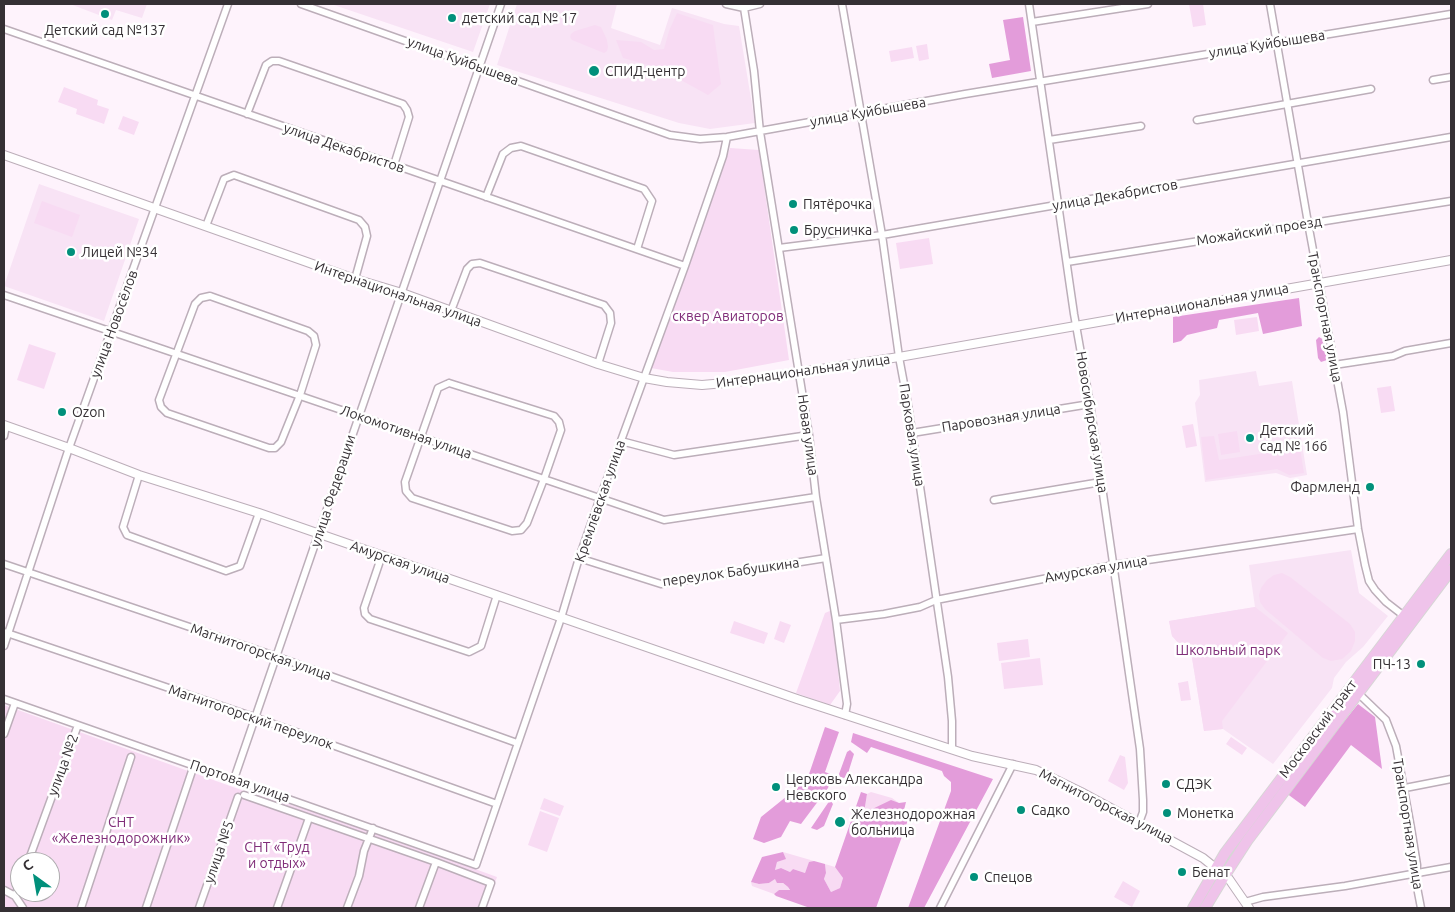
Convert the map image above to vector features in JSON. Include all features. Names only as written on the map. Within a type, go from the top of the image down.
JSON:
[{"type":"main road","name":"Московский тракт","points":[[1193,908],[1216,867],[1451,554]]},
{"type":"main road","name":"Московский тракт","points":[[1205,908],[1247,841],[1451,570]]},
{"type":"street","name":"улица Новосёлов","points":[[4,646],[6,633],[29,573],[69,448],[228,4]]},
{"type":"street","name":"улица Куйбышева","points":[[302,4],[670,135],[700,139],[760,132],[1041,82],[1451,14]]},
{"type":"street","name":"улица Федерации","points":[[234,779],[275,656],[320,534],[358,416],[501,4]]},
{"type":"street","points":[[726,4],[744,8],[760,4]]},
{"type":"street","name":"Парковая улица","points":[[842,4],[882,235],[952,701],[952,750]]},
{"type":"street","name":"Новосибирская улица","points":[[1029,4],[1076,325],[1114,565],[1140,750],[1143,800],[1143,812],[1140,823]]},
{"type":"street","points":[[1032,22],[1148,4]]},
{"type":"street","name":"Транспортная улица","points":[[1270,4],[1343,412],[1364,565],[1371,584],[1381,598],[1404,616]]},
{"type":"street","name":"Новая улица","points":[[744,8],[754,71],[760,132],[809,434],[816,497],[836,620],[847,704],[845,715]]},
{"type":"street","name":"улица Декабристов","points":[[4,29],[684,266]]},
{"type":"street","points":[[247,114],[266,66],[272,61],[278,61],[403,104],[408,110],[409,117],[394,165]]},
{"type":"street","points":[[1433,80],[1451,77]]},
{"type":"street","points":[[1197,120],[1371,89]]},
{"type":"street","points":[[1049,140],[1141,126]]},
{"type":"street","name":"Кремлёвская улица","points":[[476,865],[562,618],[579,558],[723,156],[727,137]]},
{"type":"street","name":"улица Декабристов","points":[[779,248],[882,235],[1058,206],[1451,137]]},
{"type":"street","points":[[486,197],[502,154],[512,148],[521,146],[644,189],[652,201],[636,249]]},
{"type":"street","name":"Интернациональная улица","points":[[4,155],[156,207],[355,279],[402,293],[552,349],[644,378],[702,385],[736,382],[899,357],[1451,260]]},
{"type":"street","points":[[206,226],[224,179],[234,175],[359,220],[365,227],[367,236],[355,279]]},
{"type":"street","name":"Можайский проезд","points":[[1067,262],[1451,201]]},
{"type":"street","points":[[451,311],[467,269],[472,264],[480,263],[604,305],[610,313],[611,322],[598,364]]},
{"type":"street","name":"Локомотивная улица","points":[[4,295],[664,520],[816,497]]},
{"type":"street","points":[[210,296],[308,331],[314,336],[316,345],[300,395],[281,442],[275,448],[269,448],[167,413],[161,407],[159,400],[175,354],[195,304],[201,298],[210,296]]},
{"type":"street","points":[[1334,365],[1393,356],[1405,351],[1451,343]]},
{"type":"street","points":[[449,384],[554,416],[559,422],[561,430],[527,523],[520,530],[512,531],[412,498],[406,492],[405,482],[421,437],[438,388],[449,384]]},
{"type":"street","name":"Паровозная улица","points":[[912,432],[1090,404]]},
{"type":"street","points":[[4,436],[5,425]]},
{"type":"street","name":"Амурская улица","points":[[5,425],[139,475],[259,513],[797,699]]},
{"type":"street","points":[[621,441],[674,455],[809,434]]},
{"type":"street","points":[[139,475],[123,527],[127,535],[226,570],[240,566],[259,513]]},
{"type":"street","points":[[994,500],[1101,482]]},
{"type":"street","name":"Амурская улица","points":[[836,620],[920,608],[936,600],[1114,565],[1358,528]]},
{"type":"street","points":[[382,555],[364,608],[365,614],[370,618],[469,652],[481,646],[497,596]]},
{"type":"street","name":"переулок Бабушкина","points":[[579,558],[662,584],[826,558]]},
{"type":"street","name":"Магнитогорская улица","points":[[4,564],[275,656],[517,743]]},
{"type":"street","name":"Магнитогорский переулок","points":[[6,633],[254,717],[497,804]]},
{"type":"street","name":"Транспортная улица","points":[[1358,693],[1380,713],[1391,731],[1404,788],[1417,865],[1416,874],[1421,908]]},
{"type":"street","name":"Портовая улица","points":[[4,699],[476,865]]},
{"type":"street","name":"Магнитогорская улица","points":[[797,699],[952,750],[1043,773],[1192,851],[1225,875],[1235,886],[1247,905]]},
{"type":"street","points":[[4,734],[15,703]]},
{"type":"street","name":"улица №2","points":[[32,852],[78,725]]},
{"type":"street","points":[[81,908],[131,757]]},
{"type":"street","points":[[940,908],[1012,764]]},
{"type":"street","points":[[146,908],[194,765]]},
{"type":"street","points":[[1404,788],[1451,779]]},
{"type":"street","name":"улица №5","points":[[199,908],[241,796],[309,818]]},
{"type":"street","points":[[277,908],[309,818],[492,883],[482,908]]},
{"type":"street","points":[[347,908],[359,876],[364,851],[373,828]]},
{"type":"street","points":[[419,908],[436,862]]},
{"type":"street","points":[[1247,905],[1263,897],[1345,886],[1451,867]]},
{"type":"shaded area","name":"Детский сад №137","points":[[70,4],[147,4],[142,18],[116,10],[112,20]]},
{"type":"shaded area","points":[[331,4],[490,4],[473,52]]},
{"type":"shaded area","points":[[517,4],[617,4],[611,28],[660,45],[672,8],[724,24],[739,26],[755,123],[710,129],[679,123],[497,65]]},
{"type":"shaded area","points":[[1023,17],[1031,71],[992,78],[989,64],[1010,60],[1003,20]]},
{"type":"shaded area","name":"Лицей №34","points":[[39,184],[139,219],[104,321],[4,286]]},
{"type":"shaded area","points":[[1299,298],[1302,326],[1263,334],[1258,313],[1219,320],[1217,328],[1187,335],[1181,341],[1173,343],[1173,317]]},
{"type":"shaded area","points":[[1319,337],[1324,340],[1327,360],[1321,362],[1318,358],[1316,340]]},
{"type":"shaded area","name":"Детский сад № 166","points":[[1256,371],[1259,386],[1292,381],[1307,475],[1290,478],[1276,473],[1205,482],[1195,403],[1200,395],[1199,380]]},
{"type":"shaded area","points":[[1351,550],[1359,593],[1388,616],[1363,647],[1346,662],[1334,678],[1332,688],[1273,764],[1223,729],[1204,731],[1192,658],[1172,636],[1169,621],[1255,607],[1249,565]]},
{"type":"shaded area","points":[[1358,704],[1375,717],[1382,769],[1351,745],[1305,807],[1286,793]]},
{"type":"shaded area","points":[[825,727],[839,732],[825,772],[833,775],[828,788],[801,824],[790,821],[781,837],[764,843],[753,839],[761,817],[807,780]]},
{"type":"shaded area","points":[[853,733],[993,779],[924,908],[908,908],[951,791],[951,782],[944,776],[942,771],[871,747],[867,753],[851,742]]},
{"type":"shaded area","points":[[850,750],[854,754],[849,775],[844,778],[840,777],[839,774],[847,752]]},
{"type":"shaded area","points":[[861,792],[867,794],[864,813],[891,800],[899,803],[906,802],[903,814],[908,820],[876,908],[810,908],[776,896],[774,894],[779,890],[790,890],[783,883],[777,883],[775,879],[769,883],[759,884],[751,882],[762,857],[783,852],[786,859],[777,862],[775,870],[781,868],[790,872],[793,869],[805,873],[809,862],[814,861],[825,864],[826,873],[824,879],[831,892],[840,888],[843,878],[835,867]]},
{"type":"shaded area","points":[[830,800],[833,804],[824,826],[817,830],[811,828]]},
{"type":"green space","points":[[1189,4],[1203,4],[1206,25],[1193,27]]},
{"type":"green space","points":[[677,13],[713,25],[721,84],[708,95],[659,68],[623,58],[616,40],[641,42],[654,50],[664,49]]},
{"type":"green space","points":[[595,25],[601,27],[607,40],[608,47],[604,53],[572,40],[570,37],[575,31]]},
{"type":"green space","points":[[927,44],[929,59],[919,61],[916,46]]},
{"type":"green space","points":[[912,47],[914,58],[891,62],[889,51]]},
{"type":"green space","points":[[64,87],[98,100],[97,105],[109,109],[104,124],[76,114],[77,109],[58,102]]},
{"type":"green space","points":[[123,116],[139,122],[134,135],[118,129]]},
{"type":"green space","name":"сквер Авиаторов","points":[[730,148],[759,150],[789,360],[725,372],[673,372],[651,368]]},
{"type":"green space","points":[[42,201],[80,215],[72,237],[34,223]]},
{"type":"green space","points":[[929,238],[933,264],[900,269],[896,243]]},
{"type":"green space","points":[[1257,317],[1259,331],[1236,335],[1234,320]]},
{"type":"green space","points":[[29,344],[56,353],[44,389],[17,380]]},
{"type":"green space","points":[[1391,386],[1395,411],[1381,413],[1377,388]]},
{"type":"green space","points":[[1193,424],[1197,446],[1186,448],[1182,426]]},
{"type":"green space","points":[[1237,431],[1240,452],[1221,455],[1218,434]]},
{"type":"green space","points":[[1214,436],[1219,460],[1300,448],[1304,473],[1289,475],[1277,469],[1206,480],[1201,437]]},
{"type":"green space","points":[[1282,573],[1290,577],[1350,624],[1355,632],[1355,641],[1351,651],[1342,659],[1331,661],[1323,658],[1265,609],[1260,602],[1261,588],[1267,580],[1274,575]]},
{"type":"green space","name":"Школьный парк","points":[[1255,607],[1288,633],[1222,721],[1223,729],[1204,731],[1192,658],[1172,636],[1169,621]]},
{"type":"green space","points":[[832,610],[840,691],[830,705],[796,693],[825,613]]},
{"type":"green space","points":[[734,621],[768,633],[764,644],[730,633]]},
{"type":"green space","points":[[780,621],[791,625],[784,643],[774,639]]},
{"type":"green space","points":[[1028,639],[1030,657],[999,661],[997,643]]},
{"type":"green space","points":[[1040,658],[1043,685],[1004,689],[1001,663]]},
{"type":"green space","points":[[1188,681],[1191,700],[1181,701],[1178,683]]},
{"type":"green space","name":"СНТ «Железнодорожник»","points":[[4,705],[244,791],[335,818],[497,877],[486,908],[4,908]]},
{"type":"green space","points":[[1231,737],[1247,748],[1242,755],[1226,744]]},
{"type":"green space","points":[[1120,755],[1125,757],[1128,783],[1124,790],[1108,781]]},
{"type":"green space","points":[[871,792],[892,798],[899,803],[864,814],[867,794]]},
{"type":"green space","points":[[544,798],[564,806],[560,816],[540,809]]},
{"type":"green space","points":[[540,811],[559,818],[547,852],[528,845]]},
{"type":"green space","points":[[783,852],[814,861],[809,863],[805,873],[793,869],[790,872],[781,868],[775,870],[777,862],[785,859]]},
{"type":"green space","points":[[825,864],[835,867],[843,878],[840,888],[831,892],[824,879],[826,873]]},
{"type":"green space","points":[[776,878],[788,887],[790,891],[779,890],[774,894],[752,886],[751,882],[759,884],[769,883]]},
{"type":"green space","points":[[1123,881],[1140,891],[1132,907],[1114,897]]},
{"type":"place","name":"Детский сад №137","points":[[105,14]]},
{"type":"place","name":"детский сад № 17","points":[[452,18]]},
{"type":"place","name":"СПИД-центр","points":[[594,71]]},
{"type":"place","name":"Пятёрочка","points":[[793,204]]},
{"type":"place","name":"Брусничка","points":[[794,230]]},
{"type":"place","name":"Лицей №34","points":[[71,252]]},
{"type":"place","name":"Ozon","points":[[62,412]]},
{"type":"place","name":"Детский сад № 166","points":[[1250,438]]},
{"type":"place","name":"Фармленд","points":[[1370,487]]},
{"type":"place","name":"ПЧ-13","points":[[1421,664]]},
{"type":"place","name":"СДЭК","points":[[1166,784]]},
{"type":"place","name":"Церковь Александра Невского","points":[[776,787]]},
{"type":"place","name":"Садко","points":[[1021,810]]},
{"type":"place","name":"Монетка","points":[[1167,813]]},
{"type":"place","name":"Железнодорожная больница","points":[[840,822]]},
{"type":"place","name":"Бенат","points":[[1182,872]]},
{"type":"place","name":"Спецов","points":[[974,877]]},
{"type":"park label","name":"СНТ «Труд и отдых»","points":[[277,856]]}]
